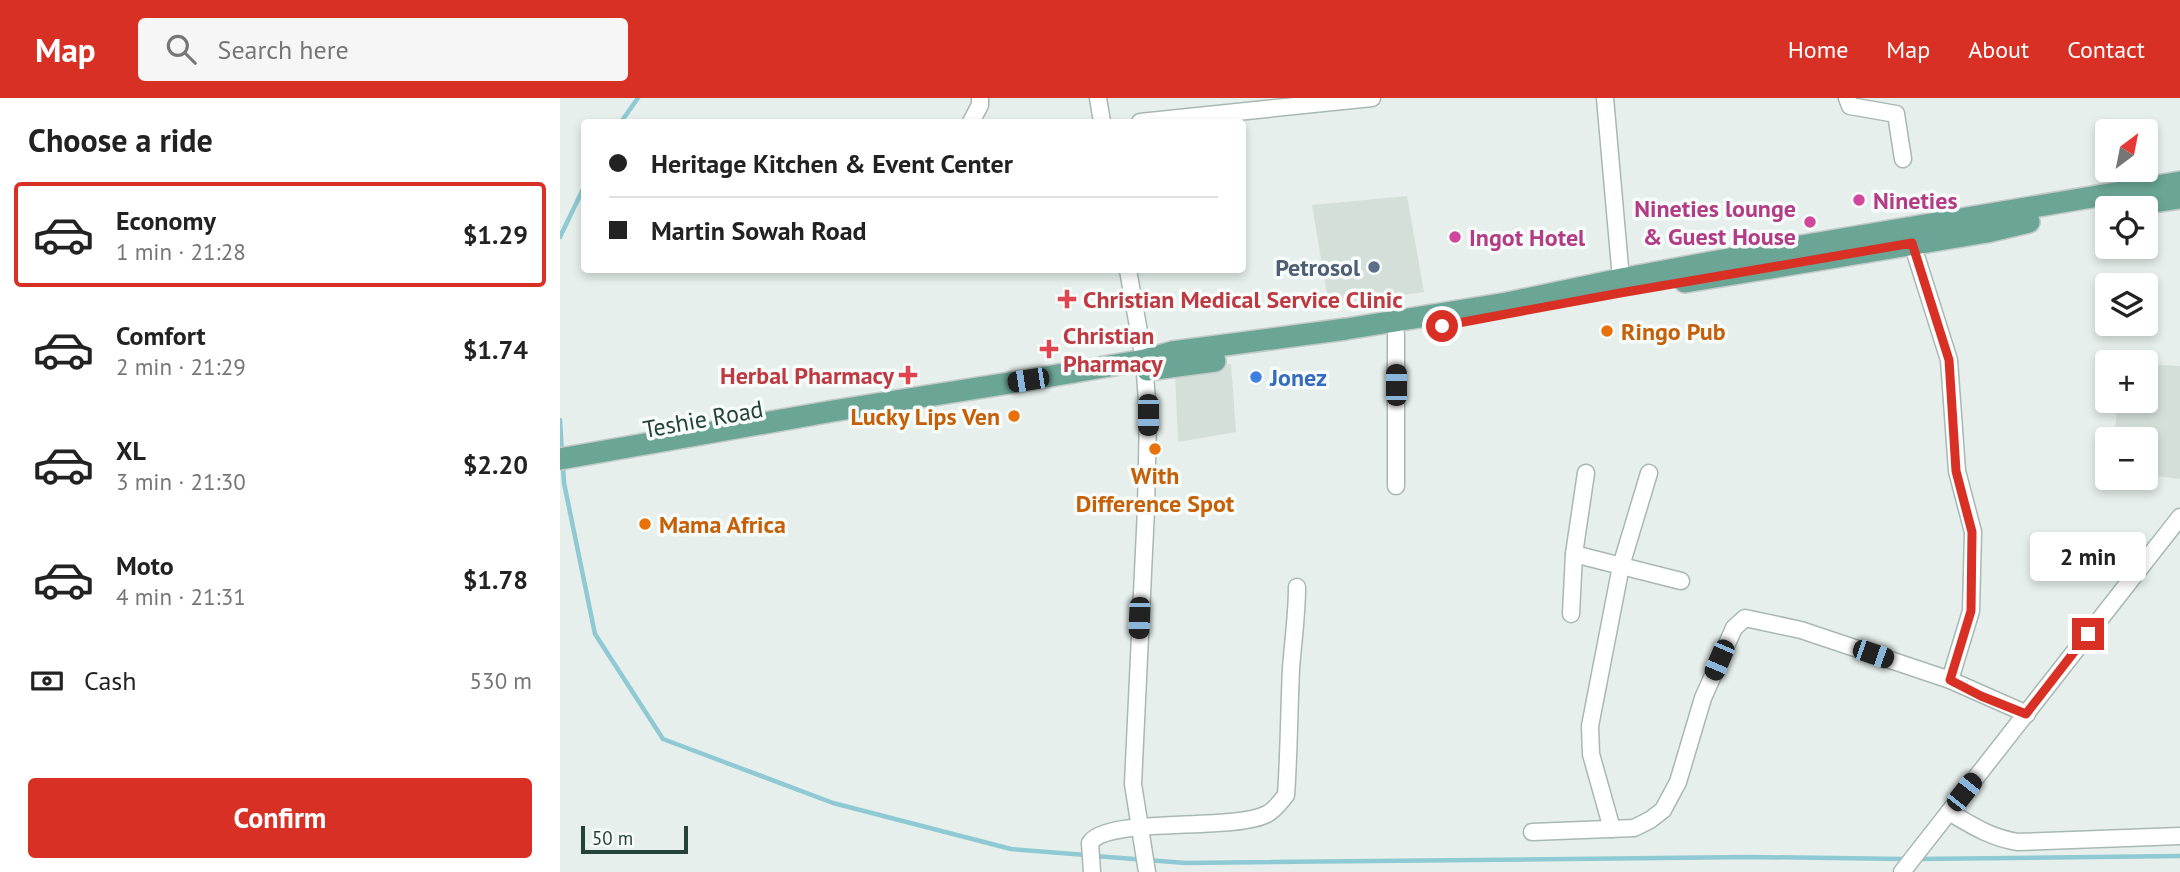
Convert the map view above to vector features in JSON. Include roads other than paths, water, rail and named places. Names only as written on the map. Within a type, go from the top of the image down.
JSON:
[{"type":"main road","points":[[1145,365],[1172,352],[1346,329],[1507,303],[1621,279],[2180,182]]},
{"type":"main road","points":[[2158,201],[2180,198]]},
{"type":"main road","points":[[1145,365],[1396,334],[1987,232],[2095,210]]},
{"type":"main road","name":"Teshie Road","points":[[560,458],[574,464],[1145,365]]},
{"type":"street","points":[[973,119],[980,105],[980,98]]},
{"type":"street","points":[[1098,98],[1102,119]]},
{"type":"street","points":[[1157,119],[1239,105],[1372,98]]},
{"type":"street","points":[[1605,98],[1621,279]]},
{"type":"street","points":[[1847,98],[1850,106],[1896,114],[1903,159]]},
{"type":"street","points":[[1912,243],[1949,360],[1956,471],[1972,532],[1971,611],[1950,680]]},
{"type":"street","points":[[1129,273],[1145,365],[1148,454],[1133,784],[1147,872]]},
{"type":"street","points":[[1396,334],[1396,486]]},
{"type":"street","points":[[1571,614],[1574,554],[1586,473]]},
{"type":"street","points":[[1612,829],[1591,754],[1590,726],[1621,566],[1649,473]]},
{"type":"street","points":[[1902,872],[2180,517]]},
{"type":"street","points":[[1574,554],[1681,581]]},
{"type":"street","points":[[1091,872],[1090,843],[1101,833],[1235,822],[1267,814],[1286,795],[1297,587]]},
{"type":"street","points":[[1532,832],[1634,828],[1650,820],[1667,802],[1678,782],[1703,698],[1734,628],[1745,618],[1801,630],[1950,680],[2026,714]]},
{"type":"street","points":[[1949,812],[1987,834],[2018,842],[2180,836]]},
{"type":"waterway","points":[[623,119],[638,98]]},
{"type":"waterway","points":[[560,237],[581,193]]},
{"type":"waterway","points":[[560,420],[562,454]]},
{"type":"waterway","points":[[563,466],[564,483],[595,634],[663,739],[833,803],[1011,849],[1086,855]]},
{"type":"waterway","points":[[1095,856],[1186,863],[1750,857],[1905,859]]},
{"type":"waterway","points":[[1917,859],[2180,856]]},
{"type":"place","name":"Nineties","points":[[1859,200]]},
{"type":"place","name":"Nineties lounge & Guest House","points":[[1810,222]]},
{"type":"place","name":"Ingot Hotel","points":[[1455,237]]},
{"type":"place","name":"Petrosol","points":[[1374,267]]},
{"type":"place","name":"Christian Medical Service Clinic","points":[[1067,299]]},
{"type":"place","name":"Ringo Pub","points":[[1607,331]]},
{"type":"place","name":"Christian Pharmacy","points":[[1049,349]]},
{"type":"place","name":"Herbal Pharmacy","points":[[908,375]]},
{"type":"place","name":"Jonez","points":[[1256,377]]},
{"type":"place","name":"Lucky Lips Ven","points":[[1014,416]]},
{"type":"place","name":"With Difference Spot","points":[[1155,449]]},
{"type":"place","name":"Mama Africa","points":[[645,524]]}]
